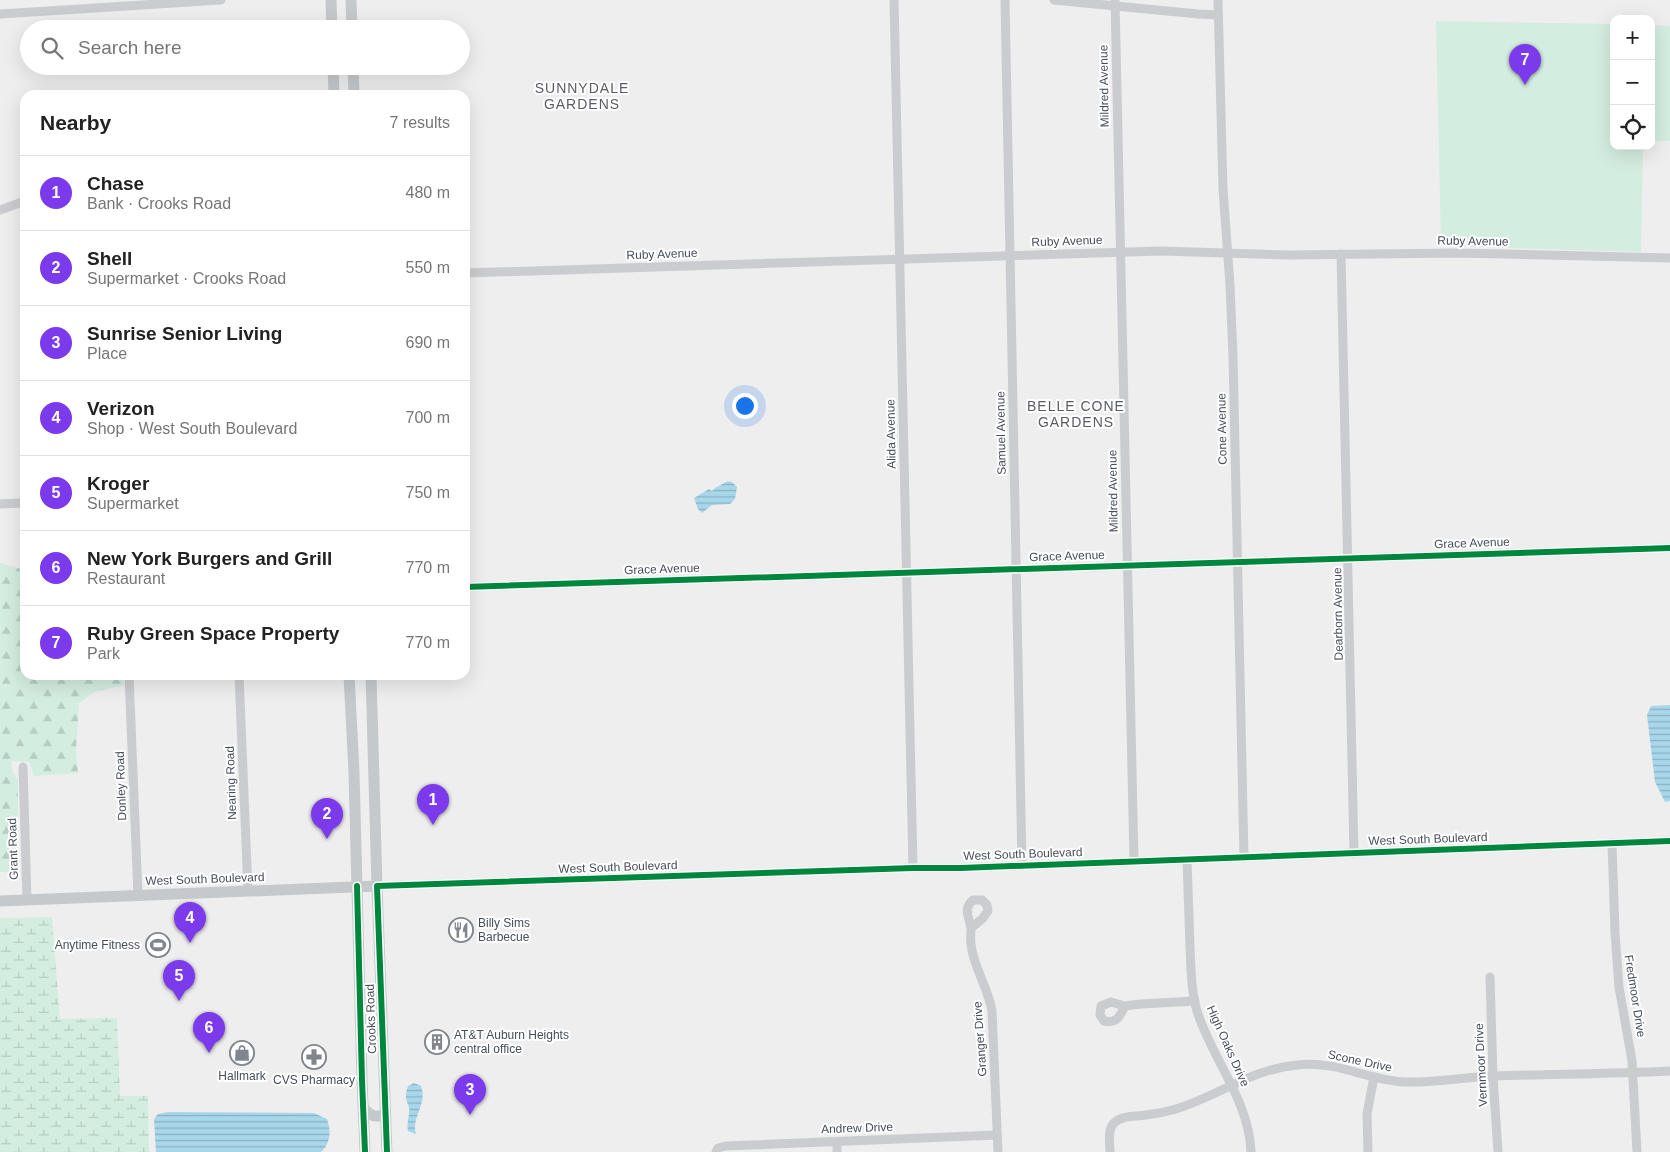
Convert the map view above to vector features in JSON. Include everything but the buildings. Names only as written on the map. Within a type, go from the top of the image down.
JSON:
[{"type":"main road","points":[[331,0],[332,20]]},
{"type":"main road","points":[[351,0],[352,20]]},
{"type":"main road","points":[[333,75],[334,90]]},
{"type":"main road","points":[[353,75],[354,90]]},
{"type":"main road","name":"Crooks Road","points":[[348,680],[354,772],[365,1152]]},
{"type":"main road","name":"Crooks Road","points":[[371,680],[378,930],[387,1152]]},
{"type":"main road","points":[[356,840],[364,847],[376,846]]},
{"type":"main road","name":"West South Boulevard","points":[[0,901],[377,886]]},
{"type":"main road","points":[[358,926],[367,923],[378,930]]},
{"type":"main road","points":[[363,1107],[369,1115],[382,1116],[385,1114]]},
{"type":"street","points":[[0,14],[160,2],[221,0]]},
{"type":"street","name":"Alida Avenue","points":[[894,0],[914,868]]},
{"type":"street","name":"Samuel Avenue","points":[[1005,0],[1022,865]]},
{"type":"street","points":[[1054,0],[1115,3],[1218,15]]},
{"type":"street","name":"Cone Avenue","points":[[1218,0],[1222,180],[1232,336],[1244,858]]},
{"type":"street","name":"Mildred Avenue","points":[[1115,3],[1134,861]]},
{"type":"street","points":[[0,210],[20,203]]},
{"type":"street","name":"Ruby Avenue","points":[[470,273],[899,258],[1181,251],[1288,255],[1468,253],[1670,258]]},
{"type":"street","name":"Dearborn Avenue","points":[[1341,254],[1354,854]]},
{"type":"street","points":[[0,504],[20,503]]},
{"type":"street","name":"Grace Avenue","points":[[470,587],[1670,548]]},
{"type":"street","name":"Donley Road","points":[[129,680],[138,895]]},
{"type":"street","name":"Nearing Road","points":[[239,680],[248,891]]},
{"type":"street","name":"Grant Road","points":[[23,767],[27,900]]},
{"type":"street","name":"West South Boulevard","points":[[377,886],[961,868],[1670,841]]},
{"type":"street","name":"Fredmoor Drive","points":[[1612,843],[1619,987],[1633,1073],[1637,1152]]},
{"type":"street","name":"High Oaks Drive","points":[[1186,860],[1191,972],[1195,1001],[1203,1026],[1232,1085],[1245,1118],[1251,1152]]},
{"type":"street","name":"Granger Drive","points":[[971,928],[970,944],[989,994],[992,1011],[998,1152]]},
{"type":"street","name":"Vernmoor Drive","points":[[1490,977],[1493,1076],[1498,1152]]},
{"type":"street","points":[[1125,1006],[1195,1001]]},
{"type":"street","name":"Scone Drive","points":[[1110,1152],[1110,1129],[1114,1122],[1125,1117],[1145,1116],[1178,1108],[1259,1073],[1298,1064],[1337,1066],[1382,1080],[1407,1082],[1493,1076],[1670,1071]]},
{"type":"street","points":[[1368,1152],[1367,1114],[1374,1077]]},
{"type":"street","name":"Andrew Drive","points":[[717,1150],[726,1146],[997,1135]]},
{"type":"street","points":[[837,1142],[837,1152]]},
{"type":"green space","points":[[1436,21],[1610,24],[1610,150],[1643,150],[1641,252],[1441,246]]},
{"type":"green space","points":[[1655,25],[1670,26],[1670,141],[1655,141]]},
{"type":"green space","points":[[0,563],[20,569],[20,680],[124,680],[124,685],[95,692],[79,703],[76,750],[78,773],[34,776],[29,762],[11,761],[13,772],[18,780],[18,865],[8,872],[0,872]]},
{"type":"green space","points":[[52,917],[60,1019],[117,1018],[120,1096],[148,1096],[149,1152],[0,1152],[0,918]]},
{"type":"water","points":[[728,481],[737,487],[735,499],[730,504],[712,505],[702,513],[698,509],[694,498],[709,489],[712,491]]},
{"type":"water","points":[[1670,705],[1670,801],[1665,802],[1655,782],[1647,715],[1651,706]]},
{"type":"water","points":[[414,1083],[421,1086],[423,1093],[416,1122],[416,1134],[408,1131],[409,1107],[406,1099],[408,1086]]},
{"type":"water","points":[[168,1112],[314,1113],[327,1119],[329,1136],[327,1145],[321,1152],[156,1152],[154,1119],[158,1114]]},
{"type":"cycle path","points":[[470,587],[1670,548]]},
{"type":"cycle path","points":[[387,1152],[377,886],[961,868],[1670,841]]},
{"type":"cycle path","points":[[357,886],[365,1152]]},
{"type":"place","name":"Ruby Green Space Property","points":[[1525,85]]},
{"type":"place","name":"Chase","points":[[433,825]]},
{"type":"place","name":"Shell","points":[[327,839]]},
{"type":"place","name":"Billy Sims Barbecue","points":[[461,930]]},
{"type":"place","name":"Verizon","points":[[190,943]]},
{"type":"place","name":"Anytime Fitness","points":[[158,945]]},
{"type":"place","name":"Kroger","points":[[179,1001]]},
{"type":"place","name":"AT&T Auburn Heights central office","points":[[437,1042]]},
{"type":"place","name":"New York Burgers and Grill","points":[[209,1053]]},
{"type":"place","name":"Hallmark","points":[[242,1053]]},
{"type":"place","name":"CVS Pharmacy","points":[[314,1057]]},
{"type":"place","name":"Sunrise Senior Living","points":[[470,1115]]},
{"type":"district","name":"SUNNYDALE GARDENS","points":[[582,96]]},
{"type":"district","name":"BELLE CONE GARDENS","points":[[1076,414]]}]
